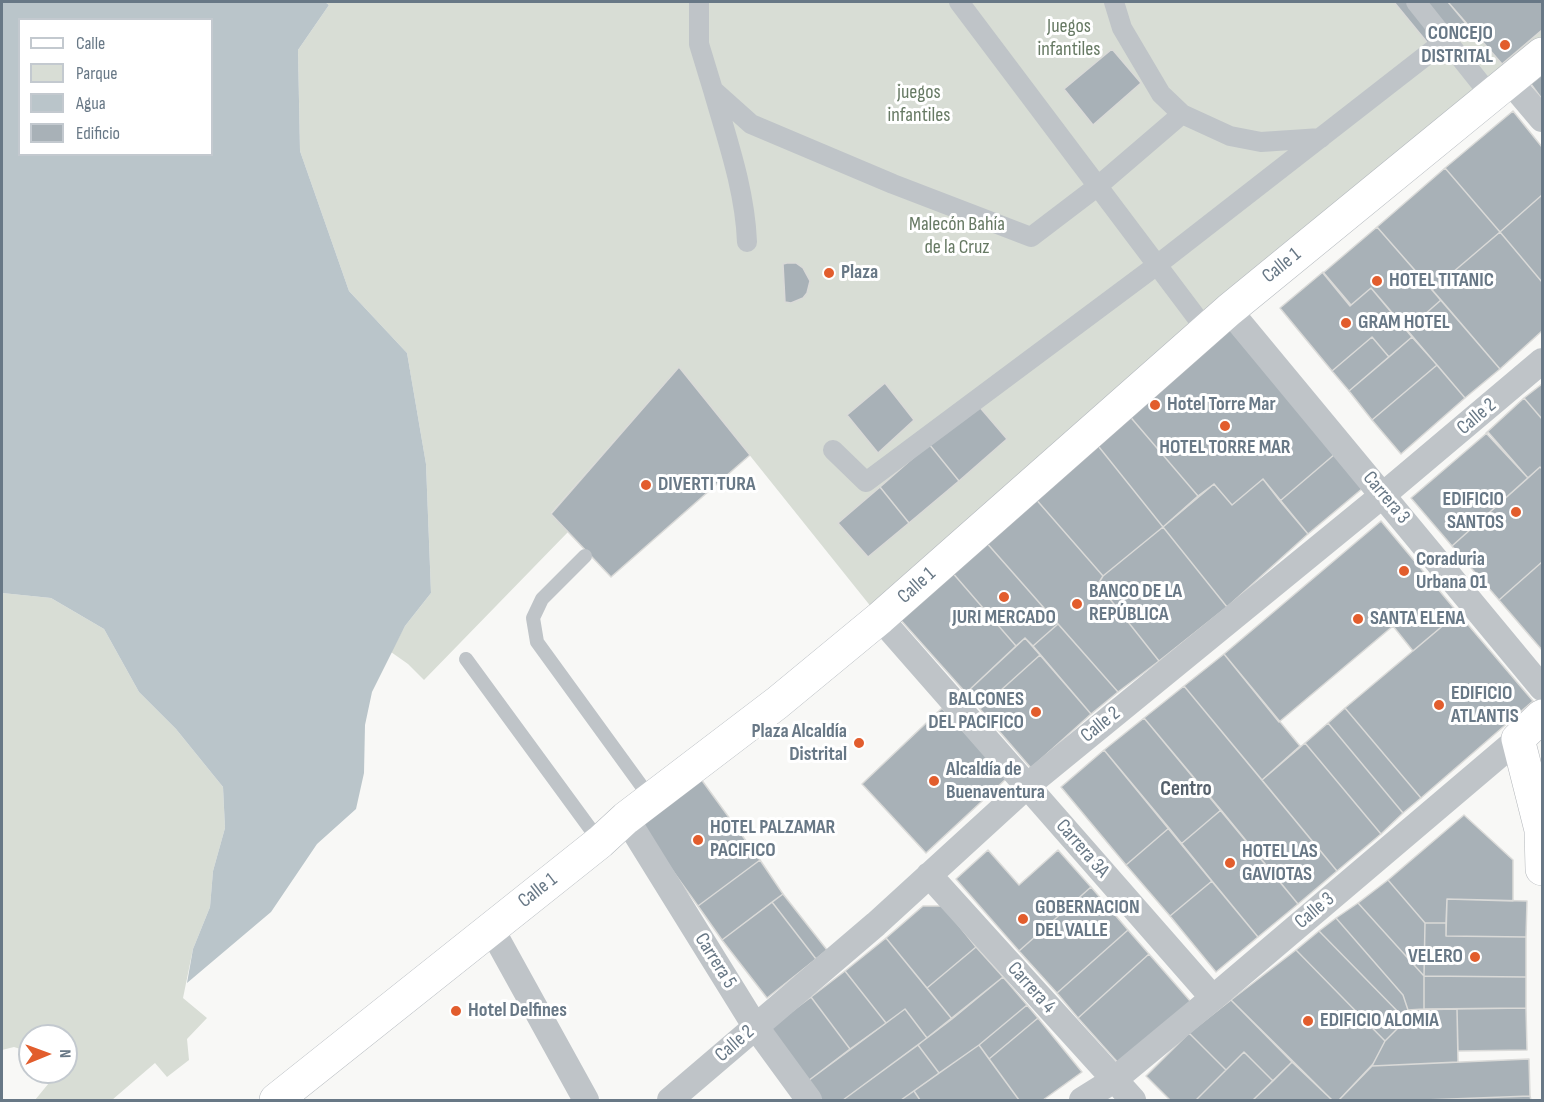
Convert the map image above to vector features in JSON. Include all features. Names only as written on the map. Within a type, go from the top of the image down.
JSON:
[{"type":"main road","name":"Calle 1","points":[[276,1101],[600,842],[639,808],[733,746],[777,703],[880,618],[1217,320],[1542,54]]},
{"type":"main road","name":"Calle 3","points":[[1518,739],[1542,716]]},
{"type":"main road","points":[[1518,739],[1541,830],[1542,869]]},
{"type":"street","points":[[699,2],[699,44],[731,154],[746,218],[747,242]]},
{"type":"street","points":[[959,2],[1157,265],[1217,320]]},
{"type":"street","points":[[1114,2],[1122,28],[1161,94],[1182,114],[1230,136],[1261,142],[1321,138]]},
{"type":"street","points":[[1416,2],[1446,40],[1499,88],[1542,119]]},
{"type":"street","points":[[833,450],[866,482],[1157,265],[1446,40]]},
{"type":"street","points":[[713,90],[751,124],[893,184],[1031,237],[1098,186],[1182,114]]},
{"type":"street","name":"Carrera 3","points":[[1217,320],[1383,495],[1542,688]]},
{"type":"street","name":"Calle 2","points":[[670,1101],[876,924],[1027,786],[1383,495],[1542,361]]},
{"type":"street","name":"Carrera 3A","points":[[880,618],[1213,998]]},
{"type":"street","name":"Calle 3","points":[[1082,1101],[1114,1080],[1213,998],[1518,739]]},
{"type":"street","name":"Carrera 5","points":[[639,808],[755,1026],[809,1101]]},
{"type":"street","name":"Carrera 4","points":[[929,875],[1133,1101]]},
{"type":"street","points":[[491,928],[586,1101]]},
{"type":"lane","points":[[585,556],[542,599],[533,618],[537,642],[639,808]]},
{"type":"lane","points":[[466,659],[600,842]]},
{"type":"green space","name":"Malecón Bahía de la Cruz","points":[[325,2],[1542,2],[1542,54],[880,618],[679,367],[551,513],[568,532],[424,680],[408,664],[391,652],[405,626],[431,593],[426,464],[407,353],[349,291],[300,151],[298,50],[329,5]]},
{"type":"green space","points":[[2,593],[51,598],[104,629],[139,692],[176,729],[223,787],[225,828],[213,871],[210,907],[193,949],[183,998],[207,1018],[187,1039],[189,1060],[167,1077],[155,1063],[112,1100],[35,1100],[48,1084],[78,1084],[78,1024],[18,1024],[18,1048],[2,1050]]},
{"type":"water","points":[[2,2],[325,2],[329,5],[298,50],[300,151],[349,291],[407,353],[426,464],[431,593],[405,626],[372,692],[365,725],[364,773],[356,809],[317,844],[271,912],[187,983],[193,949],[210,907],[213,871],[225,828],[223,787],[176,729],[139,692],[104,629],[51,598],[2,593]]},
{"type":"building","points":[[1394,2],[1448,2],[1468,26],[1435,52]]},
{"type":"building","name":"CONCEJO DISTRITAL","points":[[1448,2],[1542,2],[1542,30],[1502,64]]},
{"type":"building","points":[[1112,49],[1141,83],[1093,125],[1064,89]]},
{"type":"building","points":[[1542,75],[1542,99],[1531,84]]},
{"type":"building","points":[[1513,111],[1542,147],[1542,195],[1500,232],[1445,168]]},
{"type":"building","points":[[1445,168],[1500,232],[1432,290],[1377,227]]},
{"type":"building","points":[[1542,195],[1542,282],[1500,232]]},
{"type":"building","name":"HOTEL TITANIC","points":[[1377,227],[1441,300],[1407,330],[1371,288],[1350,306],[1323,273]]},
{"type":"building","points":[[1500,232],[1542,282],[1542,331],[1500,369],[1432,290]]},
{"type":"building","points":[[796,263],[803,268],[810,281],[803,298],[791,303],[785,302],[783,264]]},
{"type":"building","name":"GRAM HOTEL","points":[[1323,272],[1351,305],[1371,288],[1412,337],[1389,357],[1372,337],[1332,371],[1280,308]]},
{"type":"building","points":[[1441,300],[1500,369],[1465,398],[1407,330]]},
{"type":"building","name":"HOTEL TORRE MAR","points":[[1226,325],[1335,454],[1280,501],[1263,479],[1232,505],[1214,484],[1198,496],[1127,413]]},
{"type":"building","points":[[1372,337],[1389,357],[1349,391],[1332,371]]},
{"type":"building","points":[[1412,337],[1437,365],[1372,420],[1349,391]]},
{"type":"building","points":[[1437,365],[1465,398],[1401,454],[1372,420]]},
{"type":"building","name":"DIVERTI TURA","points":[[679,367],[750,455],[611,577],[551,514]]},
{"type":"building","points":[[885,383],[914,420],[878,453],[847,415]]},
{"type":"building","points":[[1542,384],[1542,419],[1524,398]]},
{"type":"building","points":[[1524,398],[1542,419],[1542,469],[1540,467],[1528,478],[1486,433]]},
{"type":"building","points":[[977,404],[1007,439],[959,481],[929,444]]},
{"type":"building","points":[[1127,413],[1198,496],[1163,527],[1095,442]]},
{"type":"building","points":[[1488,432],[1528,478],[1452,546],[1411,498]]},
{"type":"building","points":[[1095,442],[1163,527],[1103,576],[1034,497]]},
{"type":"building","points":[[929,444],[959,481],[909,523],[880,487]]},
{"type":"building","points":[[1335,454],[1363,488],[1308,534],[1280,501]]},
{"type":"building","name":"EDIFICIO SANTOS","points":[[1540,467],[1542,469],[1542,562],[1499,600],[1452,546]]},
{"type":"building","points":[[1263,479],[1308,534],[1227,607],[1163,527],[1214,484],[1232,505]]},
{"type":"building","points":[[880,487],[909,523],[868,557],[838,523]]},
{"type":"building","name":"BANCO DE LA REPÚBLICA","points":[[1034,497],[1103,576],[1098,584],[1159,661],[1118,692],[985,541]]},
{"type":"building","name":"SANTA ELENA","points":[[1381,521],[1458,613],[1413,651],[1393,626],[1279,722],[1224,654]]},
{"type":"building","points":[[1163,527],[1227,607],[1159,661],[1098,584],[1103,576]]},
{"type":"building","name":"JURI MERCADO","points":[[985,541],[1058,624],[1033,646],[1025,638],[1016,646],[951,571]]},
{"type":"building","points":[[1542,562],[1542,650],[1499,600]]},
{"type":"building","points":[[951,571],[1016,646],[966,693],[899,618]]},
{"type":"building","name":"EDIFICIO ATLANTIS","points":[[1458,613],[1533,701],[1421,798],[1345,708]]},
{"type":"building","points":[[1058,624],[1118,692],[1091,714],[1033,646]]},
{"type":"building","points":[[1025,638],[1040,655],[980,709],[966,693]]},
{"type":"building","points":[[1224,654],[1300,746],[1262,780],[1184,686]]},
{"type":"building","name":"BALCONES DEL PACIFICO","points":[[1040,655],[1091,714],[1031,768],[980,709]]},
{"type":"building","points":[[1184,686],[1337,871],[1298,904],[1144,718]]},
{"type":"building","name":"Alcaldía de Buenaventura","points":[[942,708],[1007,778],[926,853],[862,784]]},
{"type":"building","points":[[1345,708],[1421,798],[1403,813],[1328,723]]},
{"type":"building","points":[[1144,718],[1221,810],[1181,844],[1104,750]]},
{"type":"building","points":[[1328,723],[1403,813],[1381,834],[1305,743]]},
{"type":"building","points":[[1305,743],[1381,834],[1337,871],[1262,780]]},
{"type":"building","points":[[1104,750],[1169,828],[1126,865],[1061,787]]},
{"type":"building","name":"HOTEL PALZAMAR PACIFICO","points":[[698,775],[760,860],[698,906],[636,820]]},
{"type":"building","name":"HOTEL LAS GAVIOTAS","points":[[1221,810],[1298,904],[1258,937],[1181,844]]},
{"type":"building","points":[[1464,815],[1513,860],[1513,901],[1447,899],[1446,923],[1425,923],[1388,880]]},
{"type":"building","points":[[1169,828],[1212,881],[1170,916],[1126,865]]},
{"type":"building","name":"GOBERNACION DEL VALLE","points":[[988,850],[1019,885],[1058,850],[1091,887],[1019,951],[956,879]]},
{"type":"building","points":[[760,860],[783,894],[722,940],[698,906]]},
{"type":"building","points":[[1388,880],[1425,923],[1424,976],[1358,903]]},
{"type":"building","points":[[1212,881],[1258,937],[1216,972],[1170,916]]},
{"type":"building","points":[[1091,887],[1128,930],[1057,993],[1019,951]]},
{"type":"building","points":[[783,894],[827,950],[816,959],[772,902]]},
{"type":"building","points":[[1447,899],[1527,901],[1526,937],[1446,936]]},
{"type":"building","points":[[772,902],[816,959],[767,998],[722,940]]},
{"type":"building","points":[[1358,903],[1424,976],[1424,1009],[1408,1010],[1403,995],[1336,918]]},
{"type":"building","points":[[923,906],[943,906],[976,947],[927,988],[886,938]]},
{"type":"building","points":[[1336,918],[1403,995],[1408,1010],[1406,1020],[1319,931]]},
{"type":"building","name":"VELERO","points":[[1425,923],[1446,923],[1446,936],[1526,937],[1526,977],[1424,976]]},
{"type":"building","points":[[1128,930],[1149,954],[1078,1018],[1057,993]]},
{"type":"building","points":[[1319,931],[1406,1020],[1385,1041],[1296,950]]},
{"type":"building","points":[[886,938],[952,1019],[927,1038],[905,1009],[886,1023],[845,971]]},
{"type":"building","points":[[976,947],[1003,977],[952,1019],[927,988]]},
{"type":"building","name":"EDIFICIO ALOMIA","points":[[1296,950],[1385,1041],[1373,1064],[1339,1100],[1332,1100],[1231,1000]]},
{"type":"building","points":[[1149,954],[1191,1002],[1121,1066],[1078,1018]]},
{"type":"building","points":[[845,971],[886,1023],[850,1049],[811,997]]},
{"type":"building","points":[[1424,976],[1526,977],[1526,1008],[1424,1009]]},
{"type":"building","points":[[1003,977],[1027,1005],[979,1045],[939,1073],[918,1045]]},
{"type":"building","points":[[811,997],[850,1049],[808,1081],[770,1028]]},
{"type":"building","points":[[1231,1000],[1292,1062],[1273,1081],[1244,1052],[1226,1070],[1189,1033]]},
{"type":"building","points":[[1027,1005],[1038,1018],[989,1059],[979,1045]]},
{"type":"building","points":[[1526,1008],[1527,1050],[1458,1051],[1457,1009]]},
{"type":"building","points":[[905,1009],[927,1038],[843,1100],[822,1100],[808,1081]]},
{"type":"building","points":[[1457,1009],[1458,1062],[1372,1066],[1385,1041],[1406,1020],[1408,1010]]},
{"type":"building","points":[[1038,1018],[1082,1072],[1043,1100],[1019,1100],[989,1059]]},
{"type":"building","points":[[1189,1033],[1226,1070],[1196,1100],[1170,1100],[1146,1076]]},
{"type":"building","points":[[918,1045],[939,1073],[901,1100],[843,1100]]},
{"type":"building","points":[[979,1045],[1019,1100],[920,1100],[914,1091]]},
{"type":"building","points":[[1244,1052],[1273,1081],[1253,1100],[1196,1100]]},
{"type":"building","points":[[1529,1059],[1530,1096],[1339,1100],[1372,1066]]},
{"type":"building","points":[[1292,1062],[1332,1100],[1253,1100]]},
{"type":"building","points":[[914,1091],[920,1100],[901,1100]]},
{"type":"building","points":[[1530,1096],[1531,1100],[1424,1100]]},
{"type":"place","name":"CONCEJO DISTRITAL","points":[[1505,45]]},
{"type":"place","name":"Plaza","points":[[829,273]]},
{"type":"place","name":"HOTEL TITANIC","points":[[1377,281]]},
{"type":"place","name":"GRAM HOTEL","points":[[1346,323]]},
{"type":"place","name":"Hotel Torre Mar","points":[[1155,405]]},
{"type":"place","name":"HOTEL TORRE MAR","points":[[1225,426]]},
{"type":"place","name":"DIVERTI TURA","points":[[646,485]]},
{"type":"place","name":"EDIFICIO SANTOS","points":[[1516,512]]},
{"type":"place","name":"Coraduria Urbana 01","points":[[1404,571]]},
{"type":"place","name":"JURI MERCADO","points":[[1004,597]]},
{"type":"place","name":"BANCO DE LA REPÚBLICA","points":[[1077,604]]},
{"type":"place","name":"SANTA ELENA","points":[[1358,619]]},
{"type":"place","name":"EDIFICIO ATLANTIS","points":[[1439,705]]},
{"type":"place","name":"BALCONES DEL PACIFICO","points":[[1036,712]]},
{"type":"place","name":"Plaza Alcaldía Distrital","points":[[859,743]]},
{"type":"place","name":"Alcaldía de Buenaventura","points":[[934,781]]},
{"type":"place","name":"HOTEL PALZAMAR PACIFICO","points":[[698,840]]},
{"type":"place","name":"HOTEL LAS GAVIOTAS","points":[[1230,863]]},
{"type":"place","name":"GOBERNACION DEL VALLE","points":[[1023,919]]},
{"type":"place","name":"VELERO","points":[[1475,957]]},
{"type":"place","name":"Hotel Delfines","points":[[456,1011]]},
{"type":"place","name":"EDIFICIO ALOMIA","points":[[1308,1021]]},
{"type":"district","name":"Centro","points":[[1186,790]]},
{"type":"park label","name":"Juegos infantiles","points":[[1069,38]]},
{"type":"park label","name":"juegos infantiles","points":[[919,104]]}]
